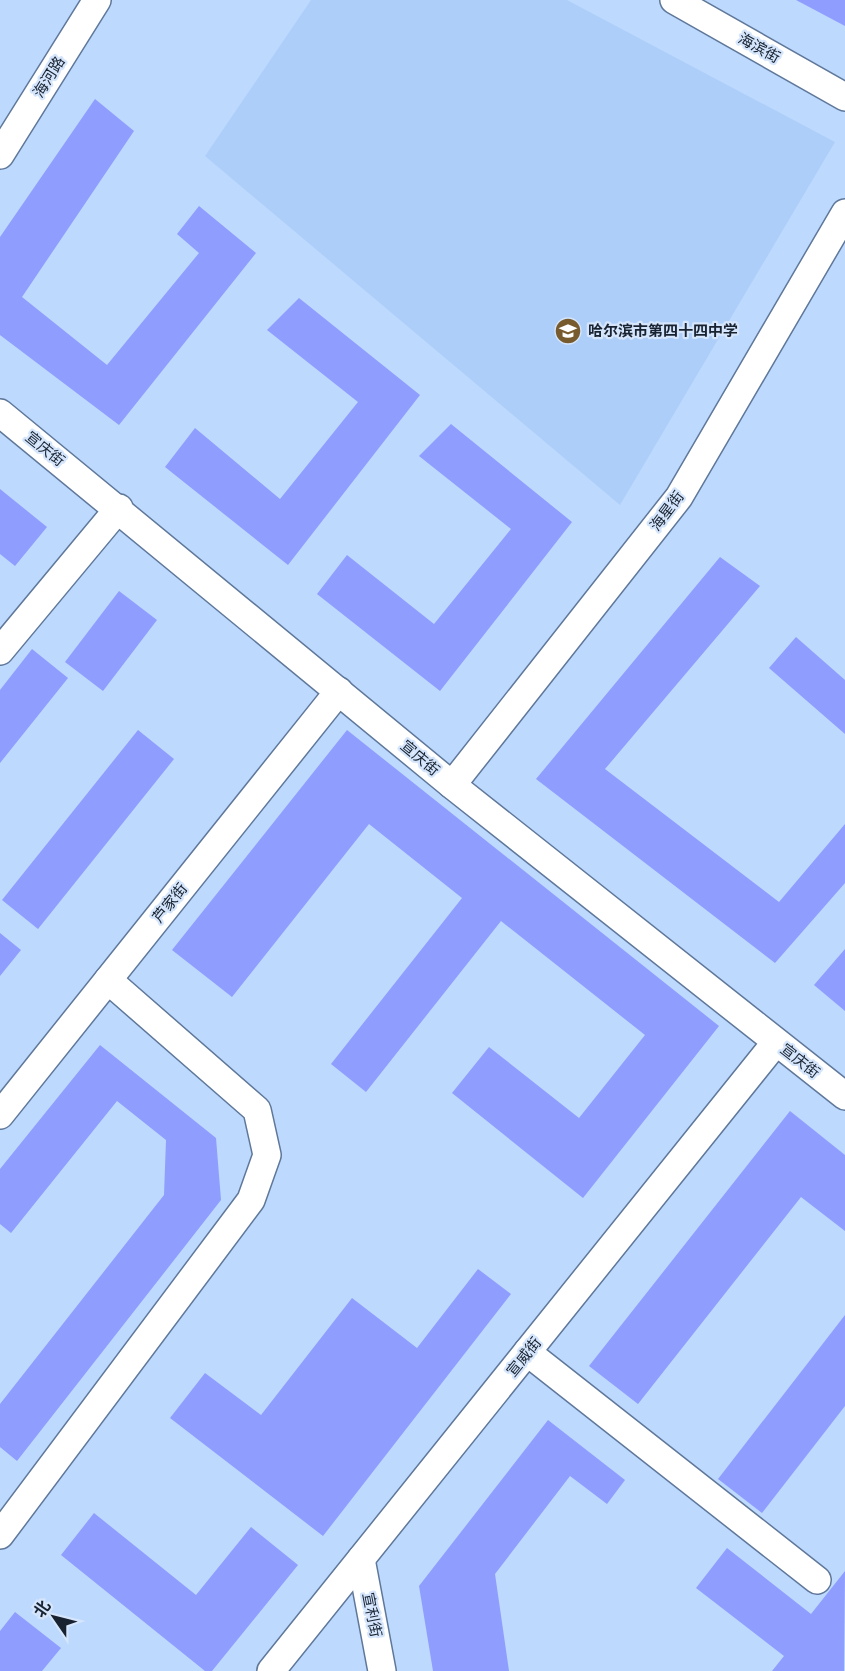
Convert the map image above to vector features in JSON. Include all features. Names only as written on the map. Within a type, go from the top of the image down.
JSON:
[{"type":"street","name":"海河路","points":[[0,155],[97,0]]},
{"type":"street","name":"海滨街","points":[[674,0],[845,97]]},
{"type":"street","name":"海星街","points":[[452,785],[679,497],[845,213]]},
{"type":"street","name":"宣庆街","points":[[0,413],[119,508],[452,785],[845,1096]]},
{"type":"street","points":[[0,651],[119,508]]},
{"type":"street","name":"芦家街","points":[[0,1115],[339,691]]},
{"type":"street","points":[[0,1535],[251,1200],[267,1155],[256,1110],[108,980]]},
{"type":"street","name":"宣威街","points":[[272,1671],[776,1042]]},
{"type":"street","points":[[527,1352],[817,1580]]},
{"type":"street","name":"宣利街","points":[[361,1559],[382,1671]]},
{"type":"shaded area","name":"哈尔滨市第四十四中学","points":[[311,0],[567,0],[835,142],[620,505],[205,156]]},
{"type":"building","points":[[796,0],[845,0],[845,26]]},
{"type":"building","points":[[95,99],[134,131],[22,297],[107,365],[199,253],[177,234],[199,206],[256,253],[119,425],[0,335],[0,237]]},
{"type":"building","points":[[299,298],[420,395],[288,565],[165,467],[195,428],[280,499],[358,402],[267,330]]},
{"type":"building","points":[[451,424],[572,522],[440,691],[317,594],[347,555],[434,624],[511,529],[419,456]]},
{"type":"building","points":[[0,489],[47,527],[15,566],[0,554]]},
{"type":"building","points":[[720,557],[760,586],[605,769],[779,902],[845,824],[845,883],[775,963],[536,779]]},
{"type":"building","points":[[119,591],[157,620],[103,691],[65,662]]},
{"type":"building","points":[[796,637],[845,680],[845,734],[769,668]]},
{"type":"building","points":[[32,649],[68,678],[0,763],[0,690]]},
{"type":"building","points":[[138,730],[174,759],[38,929],[2,900]]},
{"type":"building","points":[[347,730],[719,1026],[583,1198],[452,1093],[489,1047],[579,1118],[645,1035],[501,921],[366,1092],[331,1064],[462,898],[369,824],[232,997],[172,950]]},
{"type":"building","points":[[0,933],[21,950],[0,976]]},
{"type":"building","points":[[845,949],[845,1011],[814,985]]},
{"type":"building","points":[[100,1045],[216,1138],[221,1200],[17,1461],[0,1447],[0,1404],[164,1195],[166,1140],[117,1101],[11,1233],[0,1224],[0,1169]]},
{"type":"building","points":[[790,1111],[845,1155],[845,1231],[801,1197],[638,1404],[589,1366]]},
{"type":"building","points":[[478,1269],[511,1294],[323,1536],[170,1418],[205,1373],[261,1415],[352,1298],[417,1348]]},
{"type":"building","points":[[845,1315],[845,1406],[762,1513],[718,1479]]},
{"type":"building","points":[[548,1420],[625,1480],[607,1504],[570,1476],[495,1574],[509,1671],[433,1671],[419,1586]]},
{"type":"building","points":[[94,1513],[196,1595],[251,1527],[298,1565],[212,1671],[205,1671],[61,1555]]},
{"type":"building","points":[[727,1548],[811,1614],[845,1571],[844,1671],[772,1671],[784,1656],[696,1588]]},
{"type":"building","points":[[15,1612],[61,1648],[42,1671],[0,1671],[0,1631]]},
{"type":"place","name":"哈尔滨市第四十四中学","points":[[568,331]]}]
